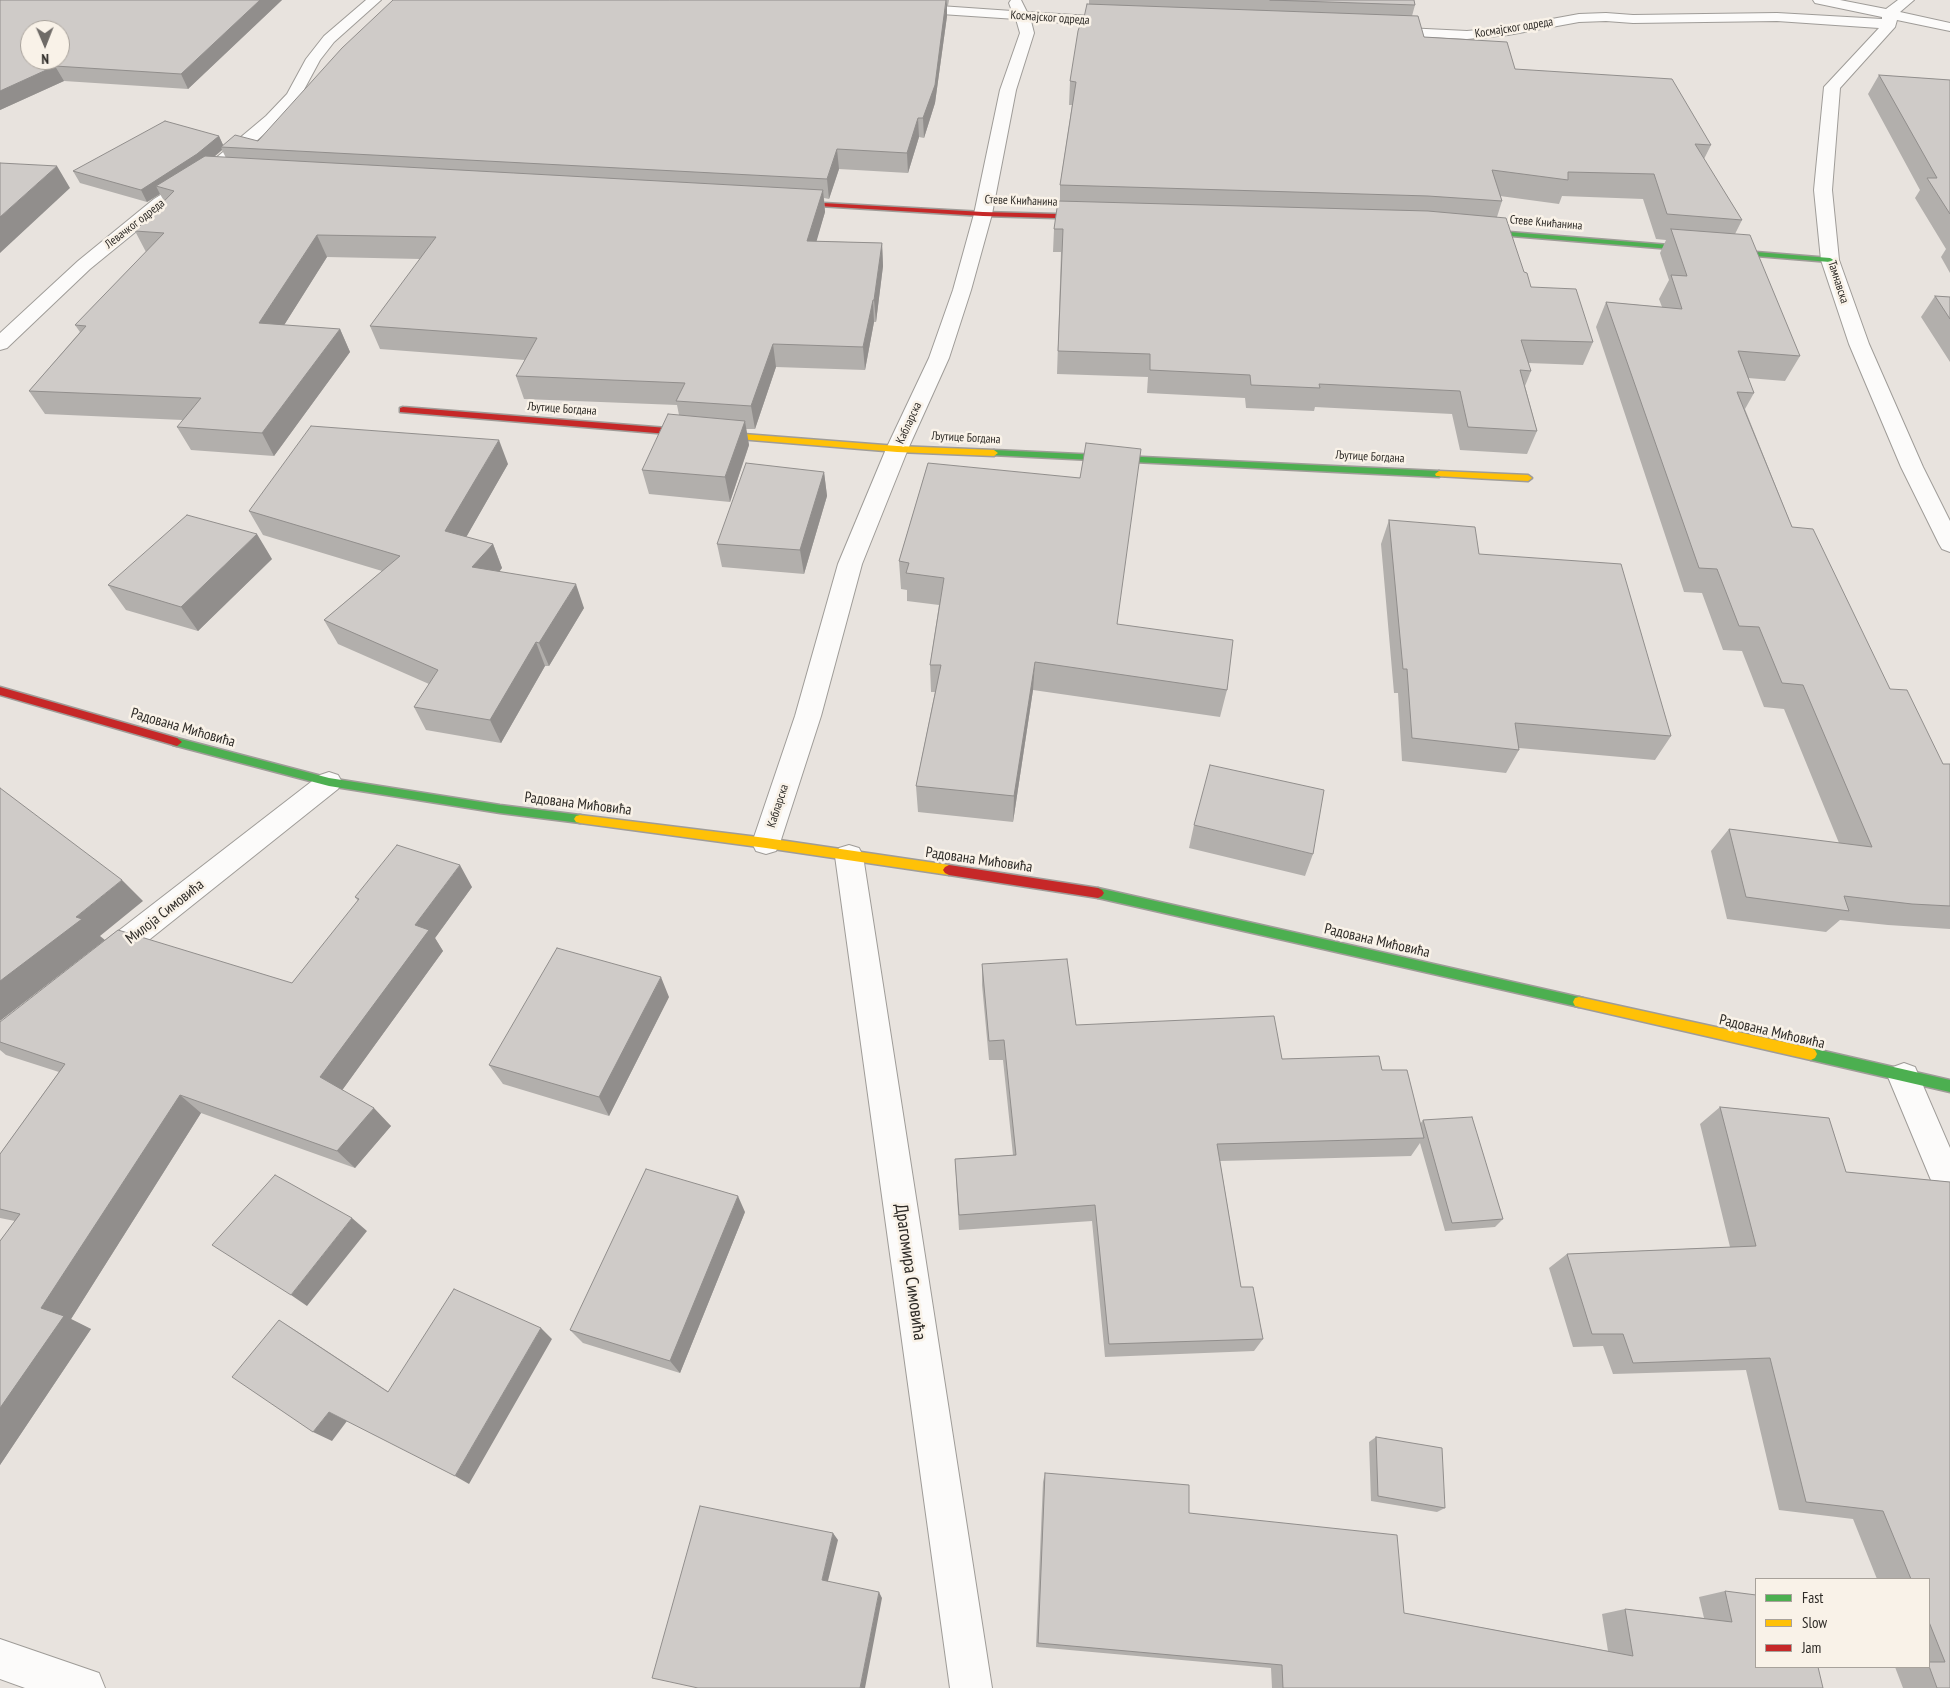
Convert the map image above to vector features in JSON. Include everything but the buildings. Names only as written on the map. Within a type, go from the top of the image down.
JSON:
[{"type":"street","name":"Левачког одреда","points":[[0,344],[105,248],[160,203],[210,172],[272,119],[294,96],[312,59],[329,39],[374,0]]},
{"type":"street","points":[[1820,0],[1889,19],[1950,27]]},
{"type":"street","name":"Тамнавска","points":[[1907,0],[1832,87],[1822,190],[1830,260],[1859,344],[1912,467],[1950,544]]},
{"type":"street","name":"Космајског одреда","points":[[894,7],[984,12],[1018,8],[1133,22]]},
{"type":"street","name":"Кабларска","points":[[766,843],[808,716],[850,564],[897,449],[939,358],[962,290],[983,214],[1008,90],[1027,33],[1026,25],[1018,8]]},
{"type":"street","name":"Космајског одреда","points":[[1368,30],[1467,35],[1508,31],[1579,18],[1606,17],[1633,19],[1777,16],[1889,19]]},
{"type":"street","points":[[210,172],[228,173]]},
{"type":"street","name":"Стеве Книћанина","points":[[776,202],[983,214],[1102,217]]},
{"type":"street","name":"Стеве Книћанина","points":[[1460,230],[1830,260]]},
{"type":"street","name":"Љутице Богдана","points":[[403,410],[897,449],[1528,478]]},
{"type":"street","name":"Радована Мићовића","points":[[0,691],[207,751],[329,782],[500,809],[766,843],[1092,892],[1950,1086]]},
{"type":"street","name":"Милоја Симовића","points":[[86,973],[329,782]]},
{"type":"street","name":"Драгомира Симовића","points":[[849,856],[971,1688]]},
{"type":"street","points":[[1904,1077],[1950,1186]]},
{"type":"street","points":[[0,1659],[84,1688]]},
{"type":"traffic: fast","points":[[1475,231],[1830,260]]},
{"type":"traffic: fast","points":[[994,453],[1439,474]]},
{"type":"traffic: fast","points":[[177,742],[329,782],[500,809],[580,819]]},
{"type":"traffic: fast","points":[[1098,893],[1579,1002]]},
{"type":"traffic: fast","points":[[1811,1054],[1950,1086]]},
{"type":"traffic: slow","points":[[705,434],[897,449],[994,453]]},
{"type":"traffic: slow","points":[[1439,474],[1528,478]]},
{"type":"traffic: slow","points":[[580,819],[766,843],[949,870]]},
{"type":"traffic: slow","points":[[1579,1002],[1811,1054]]},
{"type":"traffic: jam","points":[[788,203],[983,214],[1092,217]]},
{"type":"traffic: jam","points":[[403,410],[705,434]]},
{"type":"traffic: jam","points":[[0,691],[177,742]]},
{"type":"traffic: jam","points":[[949,870],[1098,893]]}]
